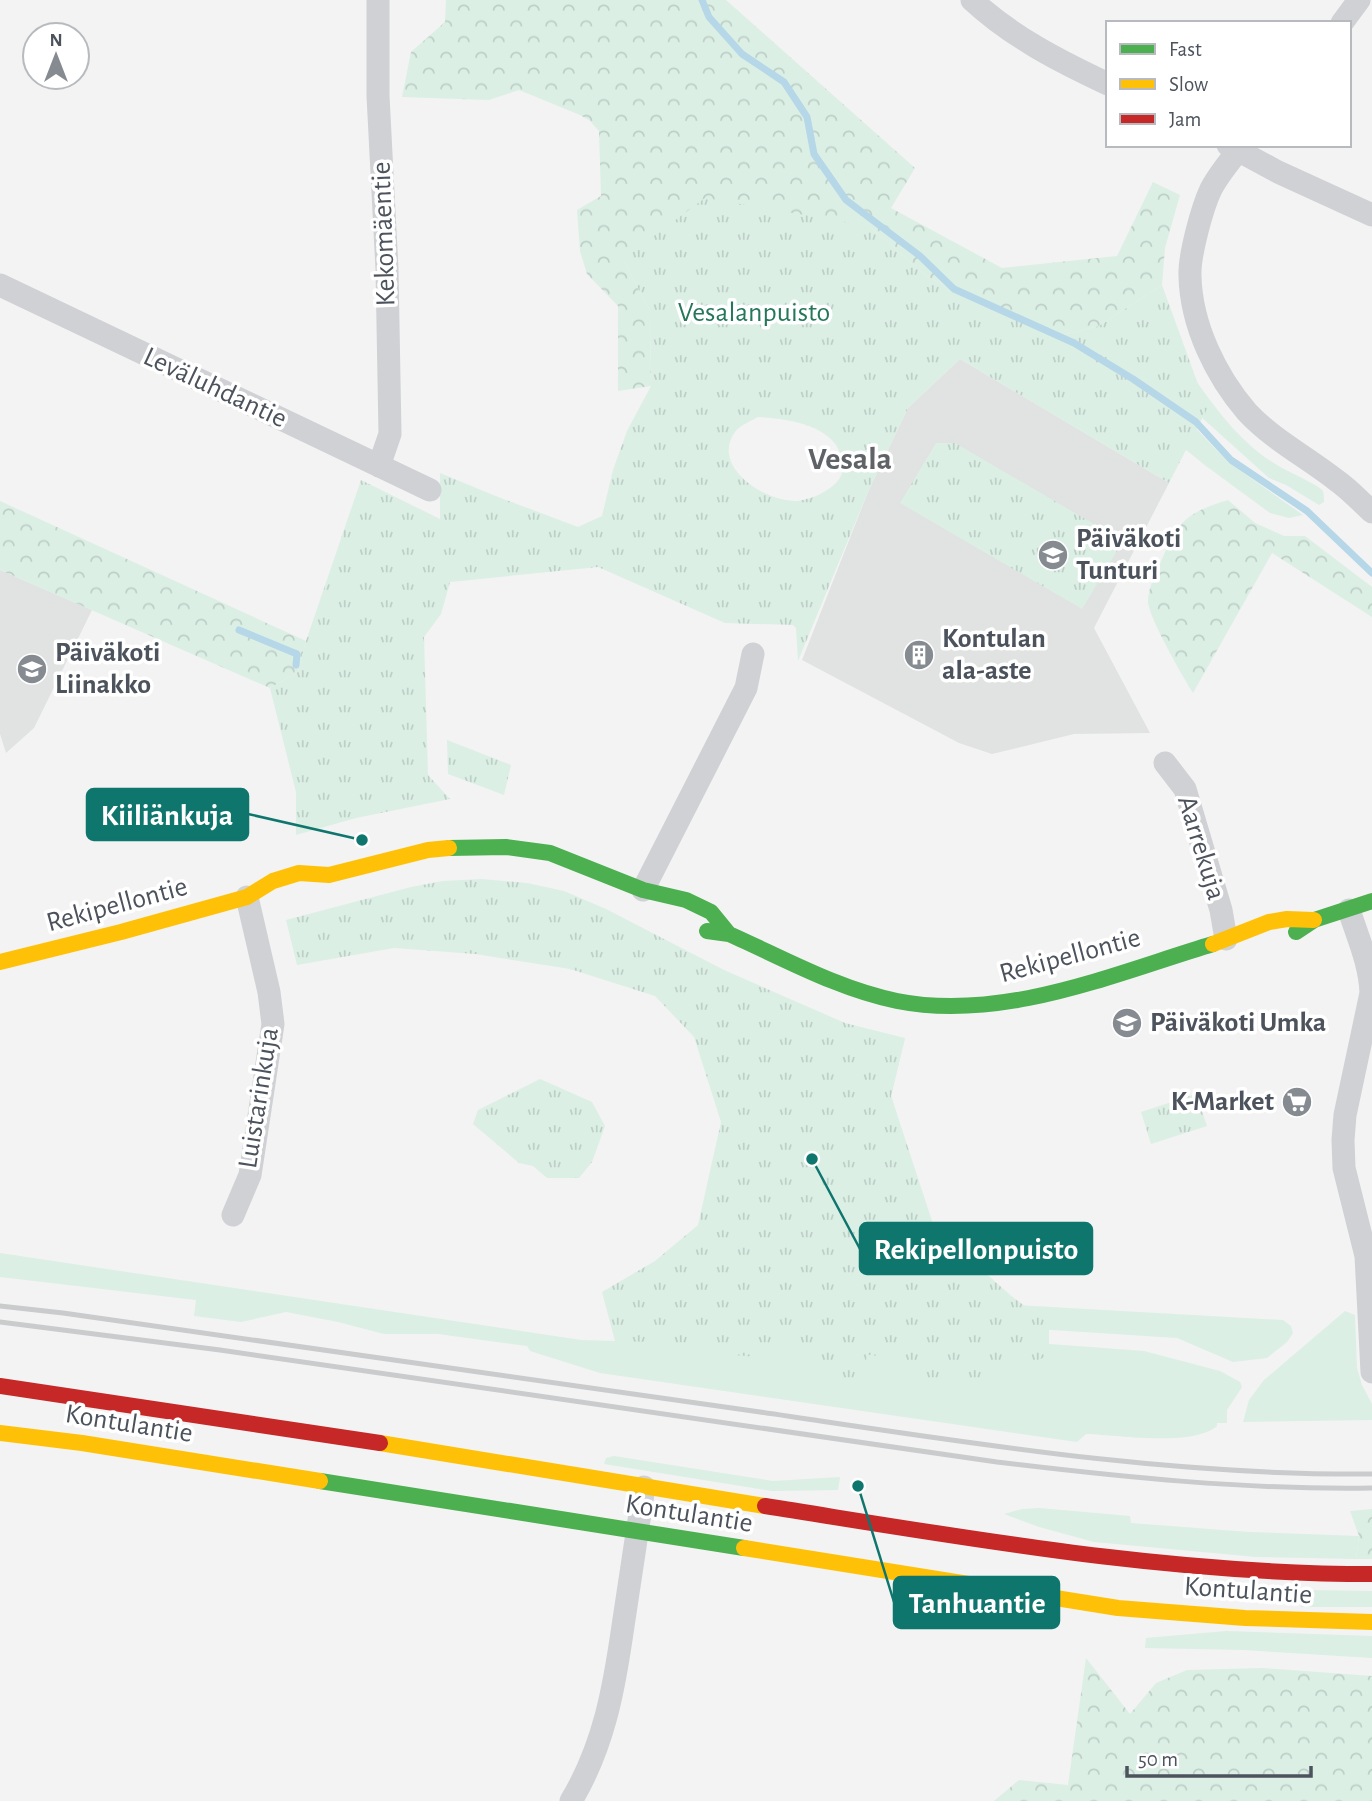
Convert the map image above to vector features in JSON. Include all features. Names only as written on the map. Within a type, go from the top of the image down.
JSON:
[{"type":"main road","name":"Rekipellontie","points":[[0,962],[247,897],[273,881],[299,873],[329,875],[428,850],[467,845],[550,853],[592,867],[643,890],[686,900],[711,912],[729,934]]},
{"type":"main road","name":"Rekipellontie","points":[[312,887],[329,875]]},
{"type":"main road","name":"Rekipellontie","points":[[643,890],[669,912]]},
{"type":"main road","name":"Rekipellontie","points":[[247,897],[277,900]]},
{"type":"main road","name":"Rekipellontie","points":[[1280,940],[1314,920],[1372,901]]},
{"type":"main road","name":"Rekipellontie","points":[[694,927],[729,934],[857,990],[902,1002],[952,1007],[1026,999],[1226,939],[1268,921],[1284,918],[1314,920]]},
{"type":"main road","name":"Rekipellontie","points":[[1226,939],[1263,944]]},
{"type":"main road","name":"Kontulantie","points":[[0,1386],[365,1440],[1077,1555],[1201,1568],[1372,1574]]},
{"type":"main road","name":"Kontulantie","points":[[0,1433],[82,1443],[1118,1608],[1225,1617],[1372,1622]]},
{"type":"street","name":"Kekomäentie","points":[[378,0],[378,96],[387,269],[390,434],[379,466]]},
{"type":"street","points":[[972,0],[1022,39],[1060,62],[1106,83]]},
{"type":"street","points":[[1343,21],[1359,0]]},
{"type":"street","points":[[1372,215],[1236,147],[1212,188],[1194,245],[1189,274],[1204,340],[1227,386],[1249,413],[1284,445],[1338,481],[1372,512]]},
{"type":"street","name":"Leväluhdantie","points":[[0,285],[430,490]]},
{"type":"street","points":[[643,890],[746,688],[753,654]]},
{"type":"street","name":"Aarrekuja","points":[[1165,763],[1185,789],[1221,910],[1226,939]]},
{"type":"street","name":"Luistarinkuja","points":[[233,1215],[250,1175],[272,1024],[270,992],[247,897]]},
{"type":"street","points":[[1349,910],[1371,980],[1371,993],[1345,1115],[1343,1140],[1344,1168],[1366,1256],[1372,1372]]},
{"type":"street","points":[[570,1801],[589,1768],[607,1719],[644,1487]]},
{"type":"shaded area","points":[[960,359],[1169,483],[1094,628],[1150,733],[1074,734],[992,754],[959,743],[802,660],[868,492],[908,408]]},
{"type":"shaded area","name":"Päiväkoti Liinakko","points":[[0,570],[92,610],[34,728],[6,753],[0,734]]},
{"type":"green space","points":[[446,0],[726,0],[915,168],[891,208],[1002,268],[1117,256],[1153,182],[1180,195],[1165,248],[1162,285],[1099,326],[1054,337],[926,276],[869,226],[623,259],[650,311],[651,386],[618,391],[618,306],[587,274],[580,251],[577,210],[601,196],[599,131],[580,115],[519,90],[489,100],[402,97],[411,52],[445,22]]},
{"type":"green space","name":"Vesalanpuisto","points":[[705,198],[869,226],[926,276],[1054,337],[1099,326],[1162,285],[1207,409],[1169,483],[960,359],[908,408],[868,492],[798,661],[796,628],[793,625],[725,623],[598,567],[450,582],[441,614],[424,637],[428,775],[450,799],[356,818],[296,835],[296,792],[270,688],[298,672],[361,480],[440,519],[440,473],[578,527],[602,516],[613,470],[627,431],[651,386],[650,311],[623,259]],"holes":[[[758,417],[811,427],[833,441],[840,452],[843,465],[842,474],[834,485],[817,496],[797,501],[770,496],[745,480],[735,469],[730,458],[729,445],[735,432],[743,425]]]},
{"type":"green space","points":[[1085,369],[1184,416],[1228,462],[1303,515],[1289,518],[1270,513],[1206,466]]},
{"type":"green space","points":[[1192,375],[1240,436],[1277,465],[1321,489],[1324,502],[1319,505],[1269,478],[1189,406]]},
{"type":"green space","points":[[936,443],[955,443],[1123,541],[1082,609],[900,503]]},
{"type":"green space","points":[[1228,500],[1255,523],[1284,536],[1305,536],[1372,587],[1372,617],[1272,553],[1193,693],[1154,621],[1148,602],[1149,592],[1171,540],[1183,522],[1200,510]]},
{"type":"green space","points":[[0,501],[306,641],[298,672],[270,688],[0,570]]},
{"type":"green space","points":[[447,740],[511,765],[504,795],[448,774]]},
{"type":"green space","points":[[481,879],[527,883],[564,891],[606,909],[724,970],[845,1023],[905,1038],[891,1096],[934,1227],[1010,1295],[1049,1324],[1049,1355],[983,1382],[949,1386],[914,1379],[872,1354],[867,1356],[865,1364],[879,1384],[814,1375],[814,1367],[796,1346],[785,1344],[758,1357],[733,1355],[689,1343],[615,1341],[602,1292],[655,1261],[698,1225],[721,1122],[694,1037],[655,996],[570,969],[475,954],[394,948],[297,965],[286,920],[411,887],[443,881]]},
{"type":"green space","points":[[905,1038],[891,1096],[933,1227],[1010,1295],[1015,1305],[1283,1320],[1291,1326],[1293,1333],[1287,1342],[1267,1358],[1233,1362],[1177,1338],[1003,1327],[815,1130]]},
{"type":"green space","points":[[540,1079],[592,1102],[605,1126],[592,1162],[579,1178],[547,1178],[533,1166],[519,1163],[473,1124],[478,1110]]},
{"type":"green space","points":[[1196,1094],[1207,1126],[1151,1144],[1141,1112]]},
{"type":"green space","points":[[0,1253],[581,1340],[615,1341],[616,1336],[968,1338],[1144,1351],[1220,1371],[1240,1382],[1242,1387],[1227,1410],[1227,1423],[1217,1423],[1217,1426],[1206,1432],[1173,1438],[1086,1434],[1077,1442],[600,1373],[530,1351],[527,1346],[438,1334],[384,1334],[286,1312],[241,1322],[194,1316],[196,1300],[0,1277]]},
{"type":"green space","points":[[1345,1311],[1355,1315],[1357,1368],[1372,1404],[1372,1420],[1243,1422],[1249,1400],[1264,1380]]},
{"type":"green space","points":[[614,1456],[773,1481],[840,1477],[838,1490],[772,1491],[604,1464],[606,1458]]},
{"type":"green space","points":[[1039,1508],[1130,1516],[1131,1523],[1249,1532],[1359,1536],[1356,1559],[1256,1557],[1094,1542],[1004,1514]]},
{"type":"green space","points":[[1372,1509],[1372,1559],[1356,1559],[1359,1536],[1350,1511]]},
{"type":"green space","points":[[1302,1590],[1372,1591],[1372,1607],[1301,1607]]},
{"type":"green space","points":[[1226,1631],[1372,1636],[1372,1658],[1244,1650],[1145,1648],[1146,1638]]},
{"type":"green space","points":[[1086,1658],[1130,1714],[1156,1683],[1187,1670],[1263,1668],[1372,1676],[1372,1801],[994,1801],[1019,1780],[1068,1785]]},
{"type":"waterway","points":[[702,0],[709,17],[742,54],[784,82],[807,117],[814,154],[846,200],[920,256],[954,289],[1074,343],[1196,422],[1231,460],[1307,511],[1372,573]]},
{"type":"waterway","points":[[239,630],[297,654],[296,665]]},
{"type":"railway","points":[[0,1306],[1061,1455],[1216,1469],[1372,1474]]},
{"type":"railway","points":[[0,1322],[220,1350],[997,1462],[1184,1481],[1278,1487],[1372,1488]]},
{"type":"traffic: fast","points":[[449,848],[506,847],[550,853],[643,890],[686,900],[711,912],[729,934]]},
{"type":"traffic: fast","points":[[1296,932],[1314,920],[1372,901]]},
{"type":"traffic: fast","points":[[707,931],[729,934],[853,989],[897,1001],[937,1006],[977,1005],[1057,992],[1213,944]]},
{"type":"traffic: fast","points":[[320,1481],[744,1548]]},
{"type":"traffic: slow","points":[[0,962],[247,897],[273,881],[299,873],[329,875],[428,850],[449,848]]},
{"type":"traffic: slow","points":[[1213,944],[1269,922],[1287,919],[1314,920]]},
{"type":"traffic: slow","points":[[0,1433],[82,1443],[320,1481]]},
{"type":"traffic: slow","points":[[380,1443],[765,1506]]},
{"type":"traffic: slow","points":[[744,1548],[1118,1608],[1245,1618],[1372,1622]]},
{"type":"traffic: jam","points":[[0,1386],[380,1443]]},
{"type":"traffic: jam","points":[[765,1506],[992,1542],[1143,1561],[1219,1568],[1372,1574]]},
{"type":"place","name":"Päiväkoti Tunturi","points":[[1053,555]]},
{"type":"place","name":"Kontulan ala-aste","points":[[919,655]]},
{"type":"place","name":"Päiväkoti Liinakko","points":[[32,669]]},
{"type":"place","name":"Kiiliänkuja","points":[[362,840]]},
{"type":"place","name":"Päiväkoti Umka","points":[[1127,1023]]},
{"type":"place","name":"K-Market","points":[[1297,1102]]},
{"type":"place","name":"Rekipellonpuisto","points":[[812,1159]]},
{"type":"place","name":"Tanhuantie","points":[[858,1486]]},
{"type":"district","name":"Vesala","points":[[850,459]]}]
